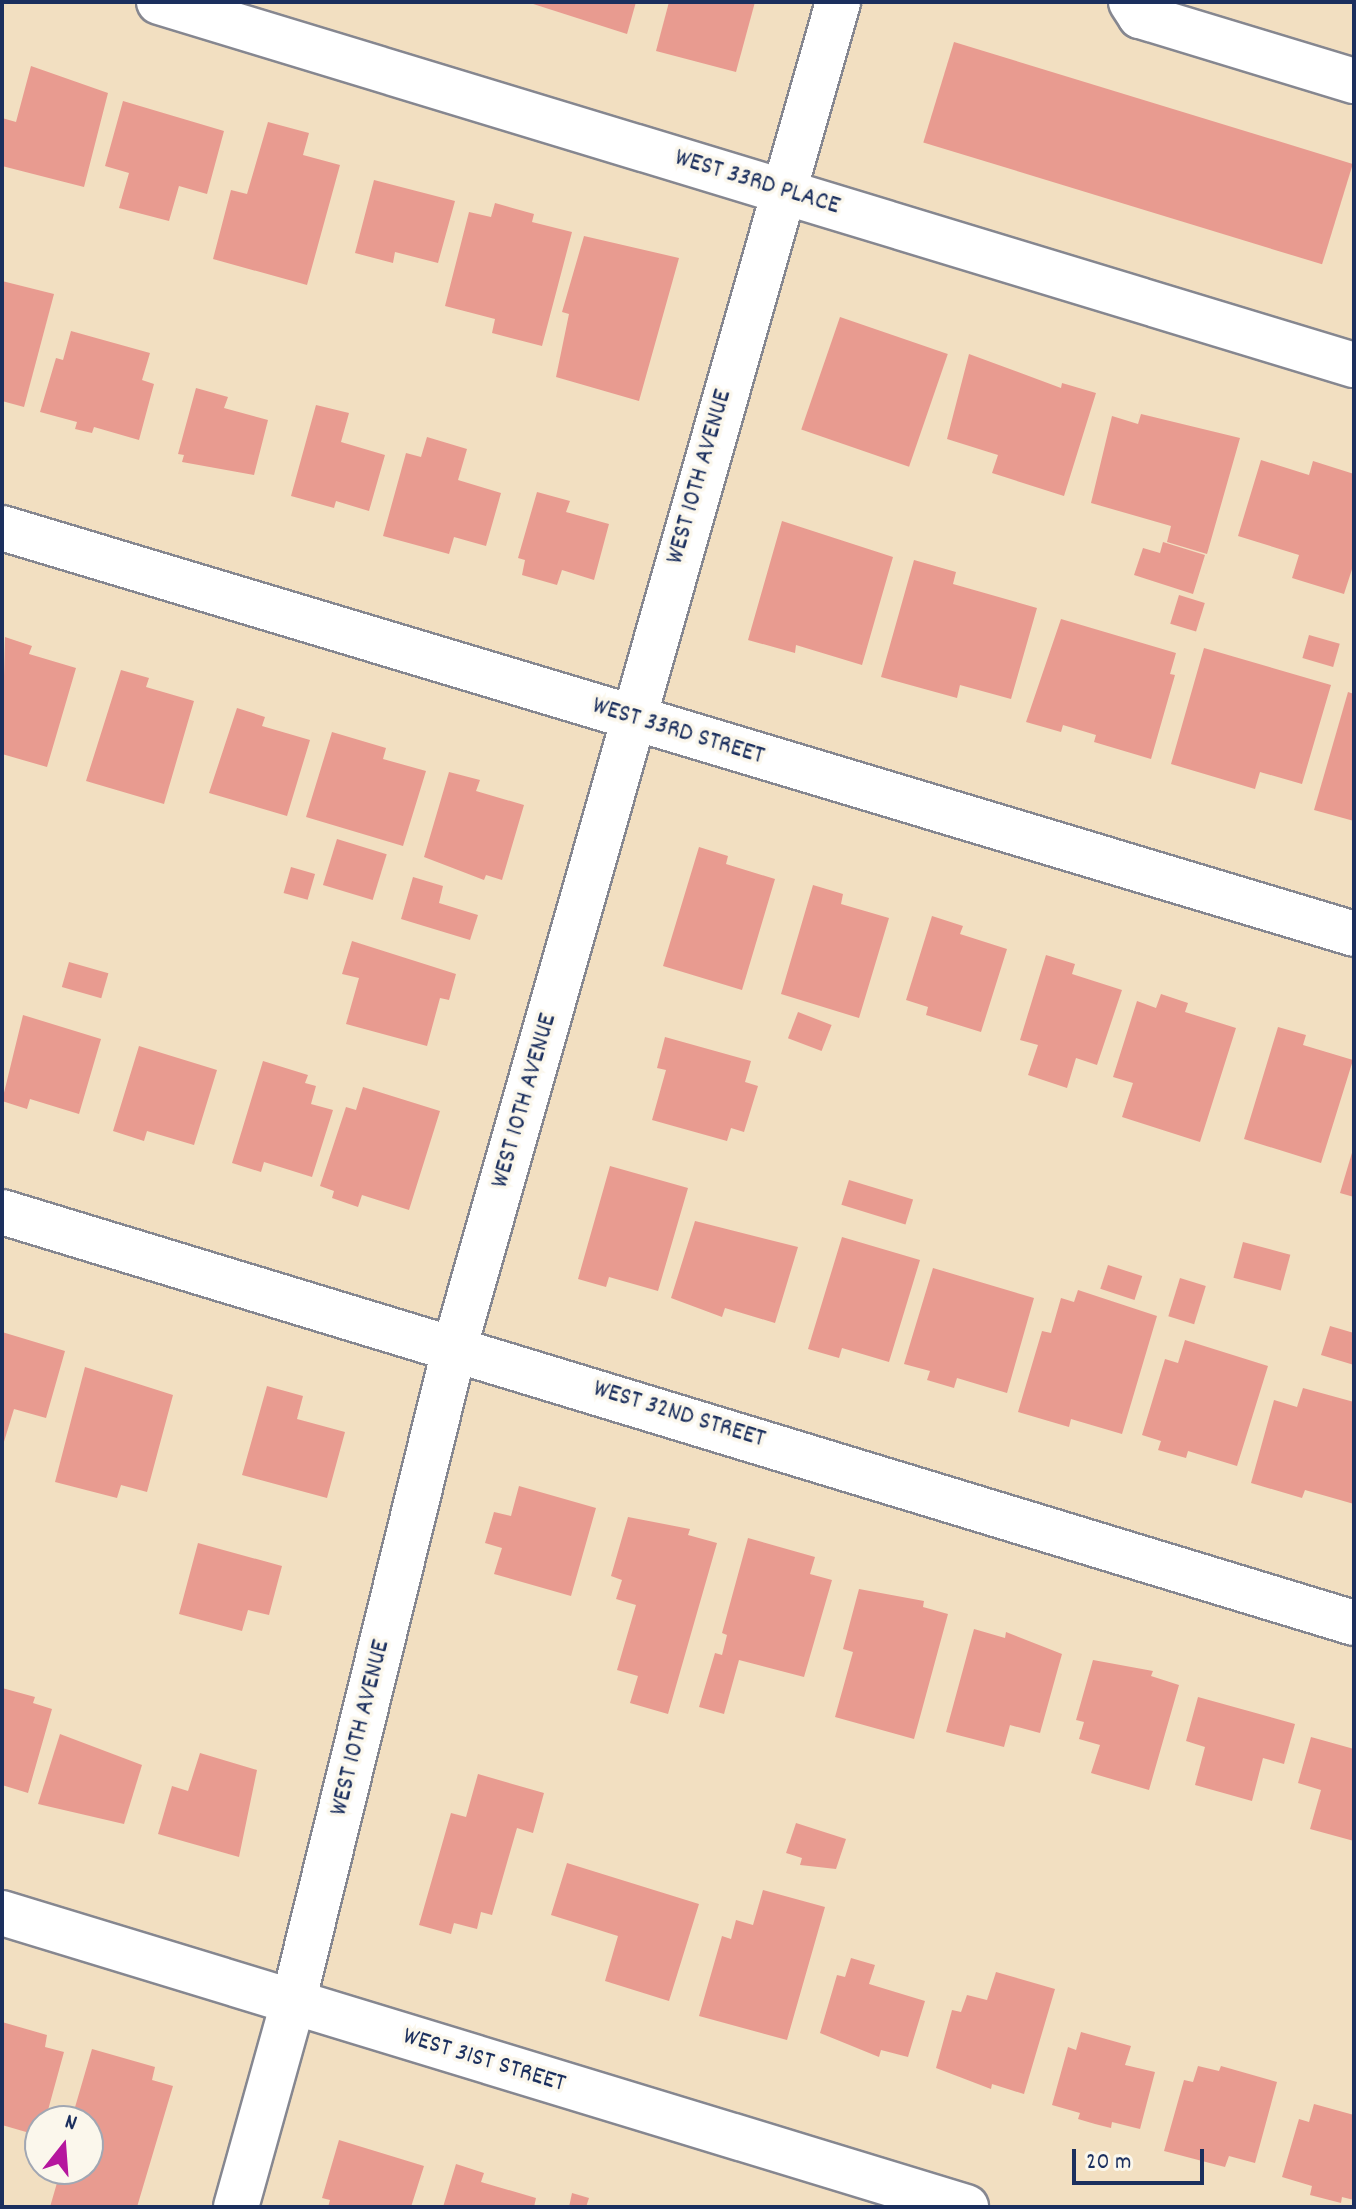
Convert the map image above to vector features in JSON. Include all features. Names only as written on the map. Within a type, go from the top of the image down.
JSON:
[{"type":"street","name":"WEST 33RD PLACE","points":[[159,2],[1354,365]]},
{"type":"street","name":"WEST 10TH AVENUE","points":[[236,2207],[293,2003],[455,1346],[781,190],[838,2]]},
{"type":"street","points":[[1131,2],[1140,16],[1354,81]]},
{"type":"street","name":"WEST 33RD STREET","points":[[2,528],[1354,934]]},
{"type":"street","name":"WEST 32ND STREET","points":[[2,1212],[455,1346],[1354,1623]]},
{"type":"street","name":"WEST 31ST STREET","points":[[2,1913],[966,2207]]},
{"type":"building","points":[[527,2],[636,2],[627,34]]},
{"type":"building","points":[[669,2],[755,2],[736,72],[656,51]]},
{"type":"building","points":[[954,42],[1353,164],[1322,264],[923,142]]},
{"type":"building","points":[[31,66],[108,93],[84,187],[2,166],[2,118],[16,122]]},
{"type":"building","points":[[123,101],[224,131],[207,194],[179,186],[169,221],[119,208],[129,173],[105,166]]},
{"type":"building","points":[[268,122],[309,133],[303,155],[340,165],[307,285],[213,259],[231,190],[247,194]]},
{"type":"building","points":[[374,180],[455,201],[438,263],[395,252],[393,263],[355,253]]},
{"type":"building","points":[[495,203],[534,214],[532,222],[572,232],[542,346],[492,333],[495,319],[445,306],[469,212],[491,217]]},
{"type":"building","points":[[584,236],[679,258],[639,401],[556,377],[569,314],[562,312]]},
{"type":"building","points":[[2,281],[54,294],[24,407],[2,401]]},
{"type":"building","points":[[840,317],[948,354],[909,467],[801,430]]},
{"type":"building","points":[[71,331],[150,353],[142,380],[154,384],[139,440],[94,427],[92,433],[75,429],[77,422],[40,412],[56,358],[63,360]]},
{"type":"building","points":[[969,354],[1061,388],[1062,383],[1096,393],[1064,496],[992,473],[998,455],[947,439]]},
{"type":"building","points":[[196,388],[228,397],[224,408],[268,420],[254,475],[182,462],[184,455],[178,454]]},
{"type":"building","points":[[316,405],[349,413],[341,442],[385,455],[369,511],[336,501],[334,508],[291,496]]},
{"type":"building","points":[[1141,414],[1240,438],[1207,554],[1167,542],[1171,526],[1091,503],[1112,416],[1138,424]]},
{"type":"building","points":[[427,437],[467,449],[458,480],[501,493],[486,546],[454,537],[449,554],[383,536],[406,453],[421,457]]},
{"type":"building","points":[[1261,460],[1309,475],[1313,461],[1354,474],[1354,563],[1344,594],[1292,578],[1299,555],[1238,536]]},
{"type":"building","points":[[537,492],[570,501],[566,512],[609,524],[594,580],[562,570],[557,585],[522,575],[525,560],[518,558]]},
{"type":"building","points":[[782,521],[893,557],[862,665],[796,645],[795,653],[748,640]]},
{"type":"building","points":[[1163,542],[1205,555],[1193,594],[1134,575],[1143,548],[1160,553]]},
{"type":"building","points":[[914,560],[956,572],[953,584],[1037,608],[1011,699],[960,685],[957,698],[881,677]]},
{"type":"building","points":[[1179,595],[1205,603],[1196,632],[1170,624]]},
{"type":"building","points":[[1061,619],[1176,653],[1170,674],[1175,675],[1151,759],[1094,742],[1096,735],[1063,725],[1061,732],[1026,722]]},
{"type":"building","points":[[1309,635],[1340,644],[1333,667],[1302,658]]},
{"type":"building","points":[[5,637],[32,646],[29,654],[76,668],[47,767],[2,754]]},
{"type":"building","points":[[1204,648],[1331,685],[1302,784],[1260,772],[1255,789],[1171,764]]},
{"type":"building","points":[[121,670],[149,678],[146,687],[194,701],[164,804],[86,781]]},
{"type":"building","points":[[1348,692],[1354,694],[1354,821],[1314,810]]},
{"type":"building","points":[[237,708],[265,717],[262,726],[310,740],[287,816],[209,793]]},
{"type":"building","points":[[332,732],[386,748],[383,759],[426,771],[403,846],[306,817]]},
{"type":"building","points":[[449,772],[480,780],[476,791],[524,805],[502,880],[486,875],[484,880],[424,857]]},
{"type":"building","points":[[337,839],[387,854],[373,900],[323,885]]},
{"type":"building","points":[[699,847],[728,856],[726,864],[775,879],[742,990],[663,966]]},
{"type":"building","points":[[291,867],[315,874],[308,900],[284,893]]},
{"type":"building","points":[[413,877],[443,886],[439,903],[478,915],[470,940],[401,919]]},
{"type":"building","points":[[813,885],[843,894],[841,904],[889,918],[859,1018],[781,994]]},
{"type":"building","points":[[932,916],[963,926],[960,934],[1007,949],[981,1032],[926,1015],[928,1007],[906,1000]]},
{"type":"building","points":[[352,941],[456,974],[449,1000],[440,998],[427,1046],[346,1024],[359,978],[342,974]]},
{"type":"building","points":[[1046,955],[1075,964],[1072,974],[1122,990],[1097,1065],[1076,1058],[1067,1088],[1028,1075],[1038,1045],[1020,1040]]},
{"type":"building","points":[[69,962],[108,973],[101,998],[62,987]]},
{"type":"building","points":[[1161,994],[1188,1003],[1185,1012],[1236,1028],[1200,1142],[1122,1117],[1133,1083],[1113,1077],[1137,1001],[1156,1008]]},
{"type":"building","points":[[798,1012],[832,1025],[822,1051],[788,1038]]},
{"type":"building","points":[[23,1015],[101,1039],[79,1114],[30,1099],[27,1109],[2,1101]]},
{"type":"building","points":[[1278,1027],[1306,1035],[1303,1045],[1353,1060],[1321,1163],[1244,1139]]},
{"type":"building","points":[[665,1037],[751,1061],[745,1082],[758,1086],[744,1132],[731,1128],[727,1141],[652,1120],[666,1070],[657,1068]]},
{"type":"building","points":[[139,1046],[217,1070],[194,1145],[147,1131],[144,1141],[113,1131]]},
{"type":"building","points":[[263,1061],[308,1075],[305,1083],[316,1086],[311,1104],[333,1110],[312,1177],[264,1162],[261,1172],[232,1163]]},
{"type":"building","points":[[363,1087],[440,1111],[409,1210],[362,1195],[358,1207],[332,1198],[334,1191],[320,1186],[346,1107],[356,1110]]},
{"type":"building","points":[[1354,1146],[1354,1197],[1340,1193]]},
{"type":"building","points":[[610,1166],[688,1188],[658,1291],[609,1277],[606,1287],[578,1279]]},
{"type":"building","points":[[849,1180],[913,1200],[905,1224],[841,1205]]},
{"type":"building","points":[[695,1221],[798,1247],[775,1323],[725,1308],[722,1317],[671,1298]]},
{"type":"building","points":[[842,1237],[920,1260],[889,1362],[842,1348],[839,1358],[808,1349]]},
{"type":"building","points":[[1243,1242],[1290,1255],[1281,1290],[1233,1278]]},
{"type":"building","points":[[1108,1265],[1142,1276],[1135,1300],[1100,1289]]},
{"type":"building","points":[[933,1268],[1034,1298],[1007,1393],[957,1378],[954,1388],[927,1380],[930,1371],[904,1364]]},
{"type":"building","points":[[1180,1278],[1206,1286],[1194,1324],[1168,1316]]},
{"type":"building","points":[[1078,1290],[1157,1316],[1122,1434],[1071,1419],[1069,1427],[1018,1412],[1042,1331],[1051,1333],[1061,1298],[1074,1302]]},
{"type":"building","points":[[1330,1326],[1354,1333],[1354,1365],[1321,1355]]},
{"type":"building","points":[[2,1332],[65,1351],[46,1418],[14,1409],[3,1445]]},
{"type":"building","points":[[1185,1340],[1268,1366],[1237,1466],[1188,1451],[1186,1458],[1158,1450],[1161,1441],[1142,1435],[1165,1359],[1178,1363]]},
{"type":"building","points":[[85,1367],[173,1395],[147,1492],[121,1485],[117,1498],[55,1482]]},
{"type":"building","points":[[267,1386],[303,1396],[297,1419],[345,1432],[327,1498],[242,1475]]},
{"type":"building","points":[[1303,1388],[1354,1402],[1354,1504],[1305,1490],[1302,1498],[1251,1483],[1274,1400],[1297,1407]]},
{"type":"building","points":[[519,1486],[596,1508],[571,1596],[494,1574],[502,1548],[485,1543],[494,1512],[511,1516]]},
{"type":"building","points":[[628,1517],[690,1529],[688,1535],[717,1543],[668,1714],[630,1703],[638,1676],[617,1670],[636,1605],[616,1599],[622,1580],[611,1576]]},
{"type":"building","points":[[748,1538],[815,1557],[810,1574],[832,1580],[804,1677],[739,1660],[724,1714],[699,1707],[715,1653],[722,1655],[727,1635],[722,1633]]},
{"type":"building","points":[[198,1543],[282,1566],[269,1615],[248,1610],[242,1631],[179,1614]]},
{"type":"building","points":[[859,1589],[924,1601],[923,1607],[948,1614],[914,1739],[835,1717],[853,1652],[843,1649]]},
{"type":"building","points":[[974,1629],[1005,1638],[1006,1632],[1062,1654],[1040,1733],[1010,1725],[1004,1747],[946,1732]]},
{"type":"building","points":[[1093,1660],[1153,1671],[1151,1676],[1179,1685],[1149,1790],[1091,1773],[1100,1745],[1079,1739],[1084,1722],[1076,1720]]},
{"type":"building","points":[[2,1688],[35,1697],[33,1703],[52,1709],[28,1793],[2,1785]]},
{"type":"building","points":[[1198,1697],[1295,1724],[1284,1764],[1263,1758],[1252,1801],[1195,1785],[1205,1747],[1186,1741]]},
{"type":"building","points":[[60,1734],[142,1765],[124,1824],[38,1804]]},
{"type":"building","points":[[1311,1737],[1354,1749],[1354,1841],[1310,1829],[1321,1790],[1298,1783]]},
{"type":"building","points":[[200,1753],[257,1770],[239,1857],[158,1834],[172,1786],[188,1791]]},
{"type":"building","points":[[478,1774],[544,1793],[533,1833],[517,1828],[492,1915],[481,1912],[477,1929],[454,1923],[451,1934],[419,1925],[451,1813],[466,1817]]},
{"type":"building","points":[[796,1823],[846,1839],[836,1869],[800,1865],[802,1858],[786,1853]]},
{"type":"building","points":[[567,1863],[699,1904],[669,2001],[605,1981],[618,1936],[551,1915]]},
{"type":"building","points":[[763,1890],[825,1907],[787,2040],[699,2016],[722,1936],[731,1939],[736,1920],[753,1925]]},
{"type":"building","points":[[851,1958],[875,1965],[869,1984],[925,2001],[908,2057],[881,2050],[879,2057],[820,2033],[837,1975],[845,1977]]},
{"type":"building","points":[[996,1972],[1055,1989],[1024,2094],[992,2084],[991,2089],[936,2068],[952,2010],[961,2012],[967,1995],[987,2000]]},
{"type":"building","points":[[2,2022],[47,2035],[45,2047],[64,2052],[49,2105],[24,2105],[24,2131],[2,2125]]},
{"type":"building","points":[[1081,2032],[1131,2046],[1125,2065],[1155,2072],[1140,2129],[1112,2122],[1111,2128],[1095,2124],[1078,2119],[1080,2113],[1052,2105],[1068,2047],[1076,2050]]},
{"type":"building","points":[[92,2049],[155,2067],[152,2080],[173,2086],[137,2207],[50,2207],[56,2185],[104,2185],[104,2105],[76,2105]]},
{"type":"building","points":[[1198,2066],[1219,2071],[1221,2066],[1277,2082],[1255,2163],[1229,2156],[1225,2167],[1164,2151],[1184,2080],[1193,2082]]},
{"type":"building","points":[[1314,2104],[1354,2115],[1354,2200],[1342,2197],[1341,2203],[1310,2195],[1312,2186],[1282,2177],[1299,2119],[1309,2122]]},
{"type":"building","points":[[339,2140],[424,2166],[411,2207],[328,2207],[330,2200],[322,2198]]},
{"type":"building","points":[[456,2164],[484,2173],[481,2182],[536,2198],[534,2207],[443,2207]]},
{"type":"building","points":[[572,2193],[589,2198],[586,2207],[569,2207]]}]
